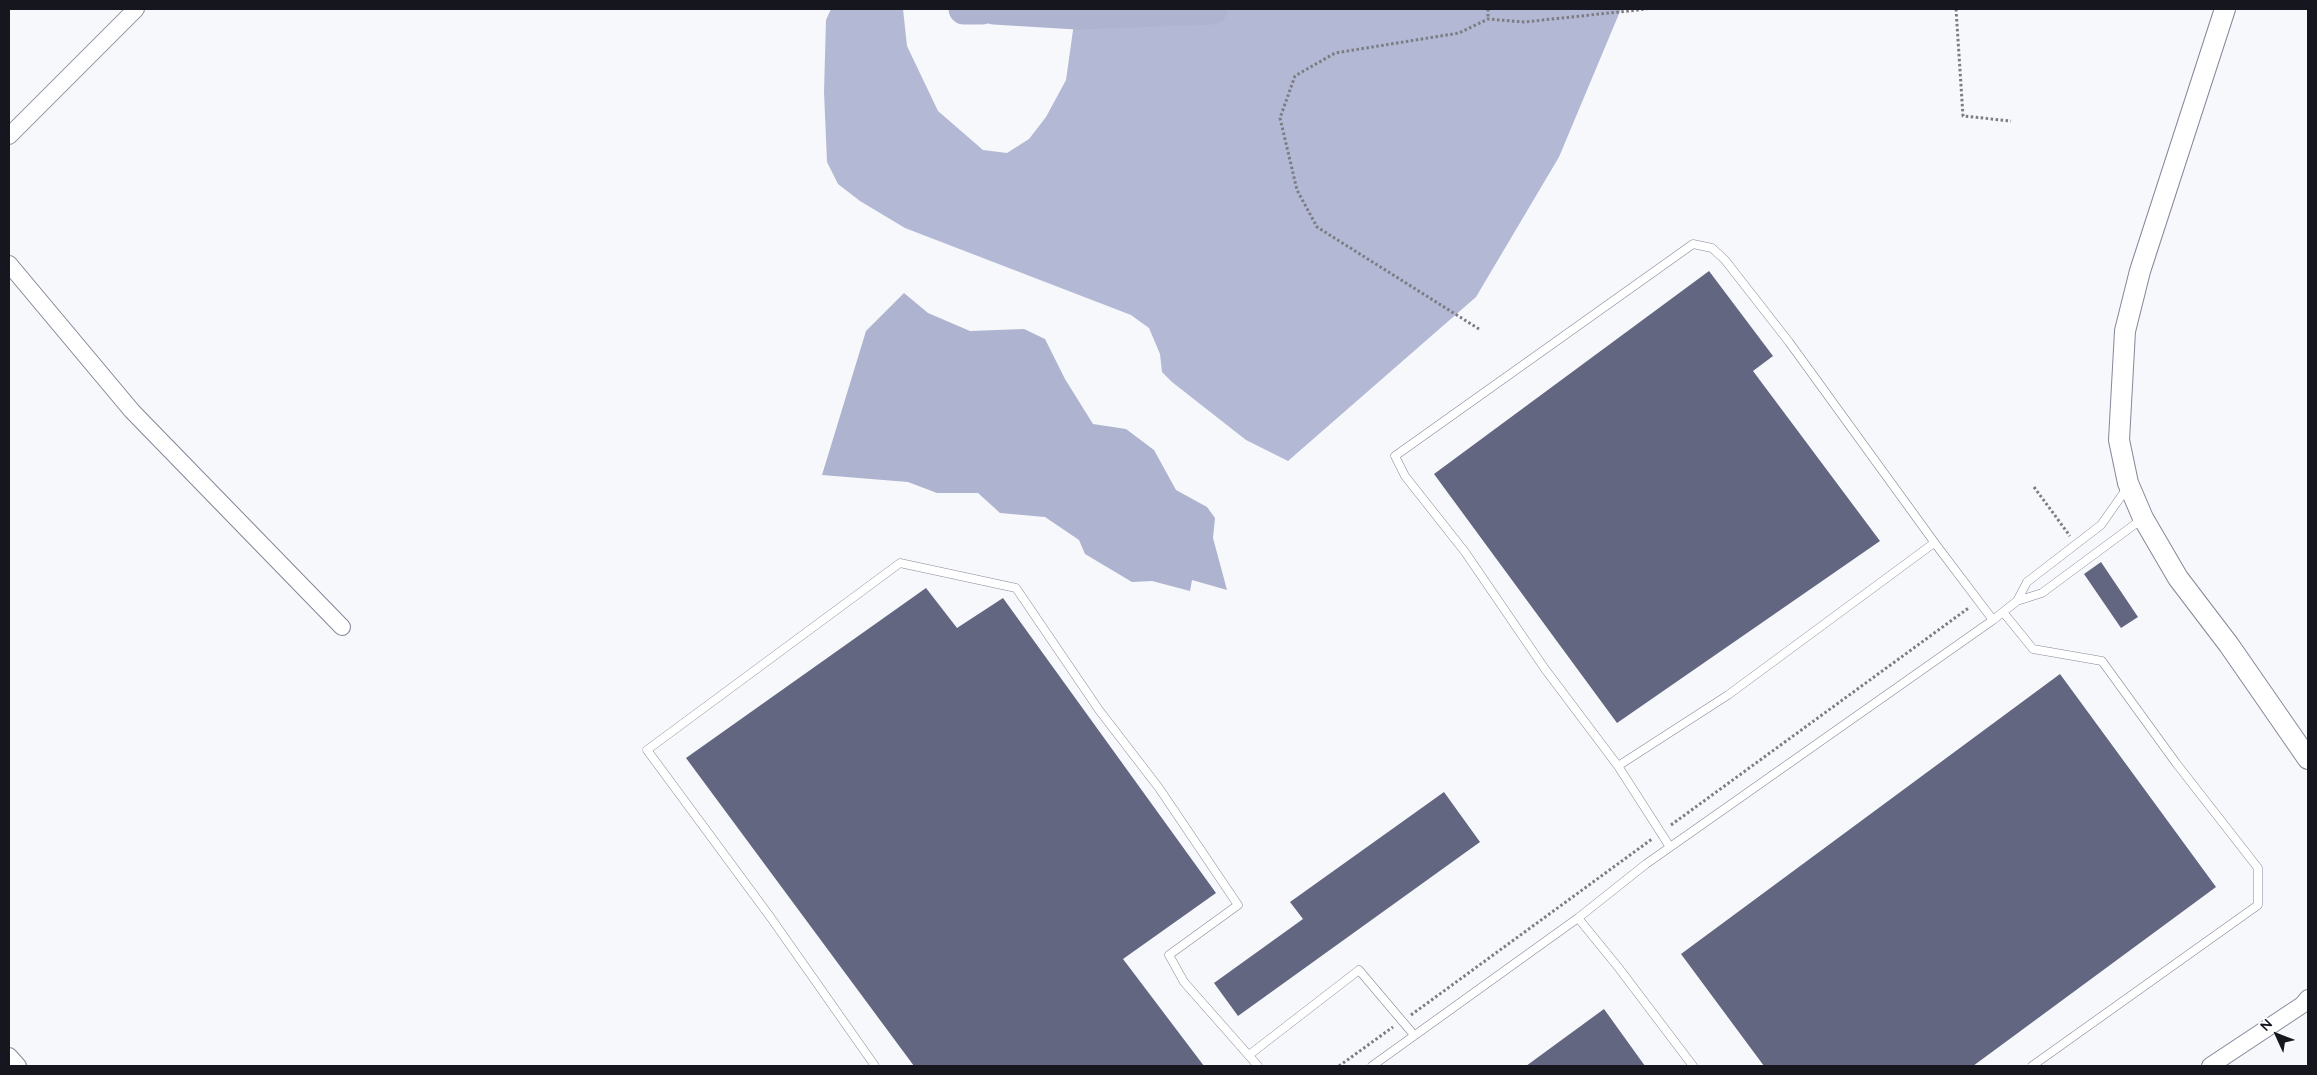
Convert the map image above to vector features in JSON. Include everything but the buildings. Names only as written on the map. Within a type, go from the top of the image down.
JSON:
[{"type":"street","points":[[9,136],[136,9]]},
{"type":"street","points":[[2226,9],[2140,271],[2125,331],[2119,440],[2129,484],[2143,518],[2178,578],[2229,645],[2308,760]]},
{"type":"street","points":[[9,264],[132,411],[342,627]]},
{"type":"street","points":[[2210,1066],[2302,1005],[2308,998]]},
{"type":"street","points":[[9,1056],[18,1066]]},
{"type":"lane","points":[[1670,847],[1618,766],[1545,669],[1465,552],[1405,476],[1395,456],[1693,244],[1712,248],[1725,260],[1789,342],[1934,543],[1993,620]]},
{"type":"lane","points":[[2017,601],[2027,582],[2101,525],[2129,484]]},
{"type":"lane","points":[[1372,1066],[1578,918],[1670,847],[1993,620],[2017,601],[2042,593],[2143,518]]},
{"type":"lane","points":[[1618,766],[1728,695],[1934,543]]},
{"type":"lane","points":[[875,1066],[771,918],[647,750],[900,563],[1016,588],[1099,710],[1159,788],[1238,905],[1169,955],[1184,982],[1258,1066]]},
{"type":"lane","points":[[2003,612],[2033,649],[2102,661],[2176,762],[2258,868],[2258,905],[2032,1066]]},
{"type":"lane","points":[[1578,918],[1618,967],[1693,1066]]},
{"type":"lane","points":[[1249,1055],[1359,970],[1414,1035]]},
{"type":"path","points":[[1488,9],[1488,19]]},
{"type":"path","points":[[1479,329],[1317,227],[1297,190],[1280,118],[1295,76],[1335,53],[1458,33],[1488,19],[1524,22],[1647,9]]},
{"type":"path","points":[[1956,9],[1964,116],[2011,121]]},
{"type":"path","points":[[2034,487],[2077,544]]},
{"type":"path","points":[[1671,825],[1975,604]]},
{"type":"path","points":[[1411,1015],[1655,837]]},
{"type":"path","points":[[1339,1066],[1394,1027]]},
{"type":"shaded area","points":[[831,9],[903,9],[907,46],[938,111],[983,150],[1007,153],[1029,139],[1046,117],[1066,80],[1076,9],[1621,9],[1559,157],[1476,297],[1288,461],[1246,440],[1172,382],[1162,372],[1160,354],[1149,328],[1131,315],[905,228],[860,201],[838,184],[827,162],[824,92],[826,20]]},
{"type":"shaded area","points":[[904,293],[928,313],[970,331],[1024,329],[1045,339],[1065,379],[1093,424],[1126,429],[1154,450],[1176,490],[1207,507],[1215,518],[1213,538],[1227,590],[1192,580],[1190,591],[1152,581],[1132,582],[1085,554],[1079,540],[1045,517],[1000,513],[978,493],[937,493],[908,482],[822,475],[866,331]]},
{"type":"waterway","points":[[964,9],[982,9]]},
{"type":"waterway","points":[[994,9],[1077,14],[1212,9]]}]
